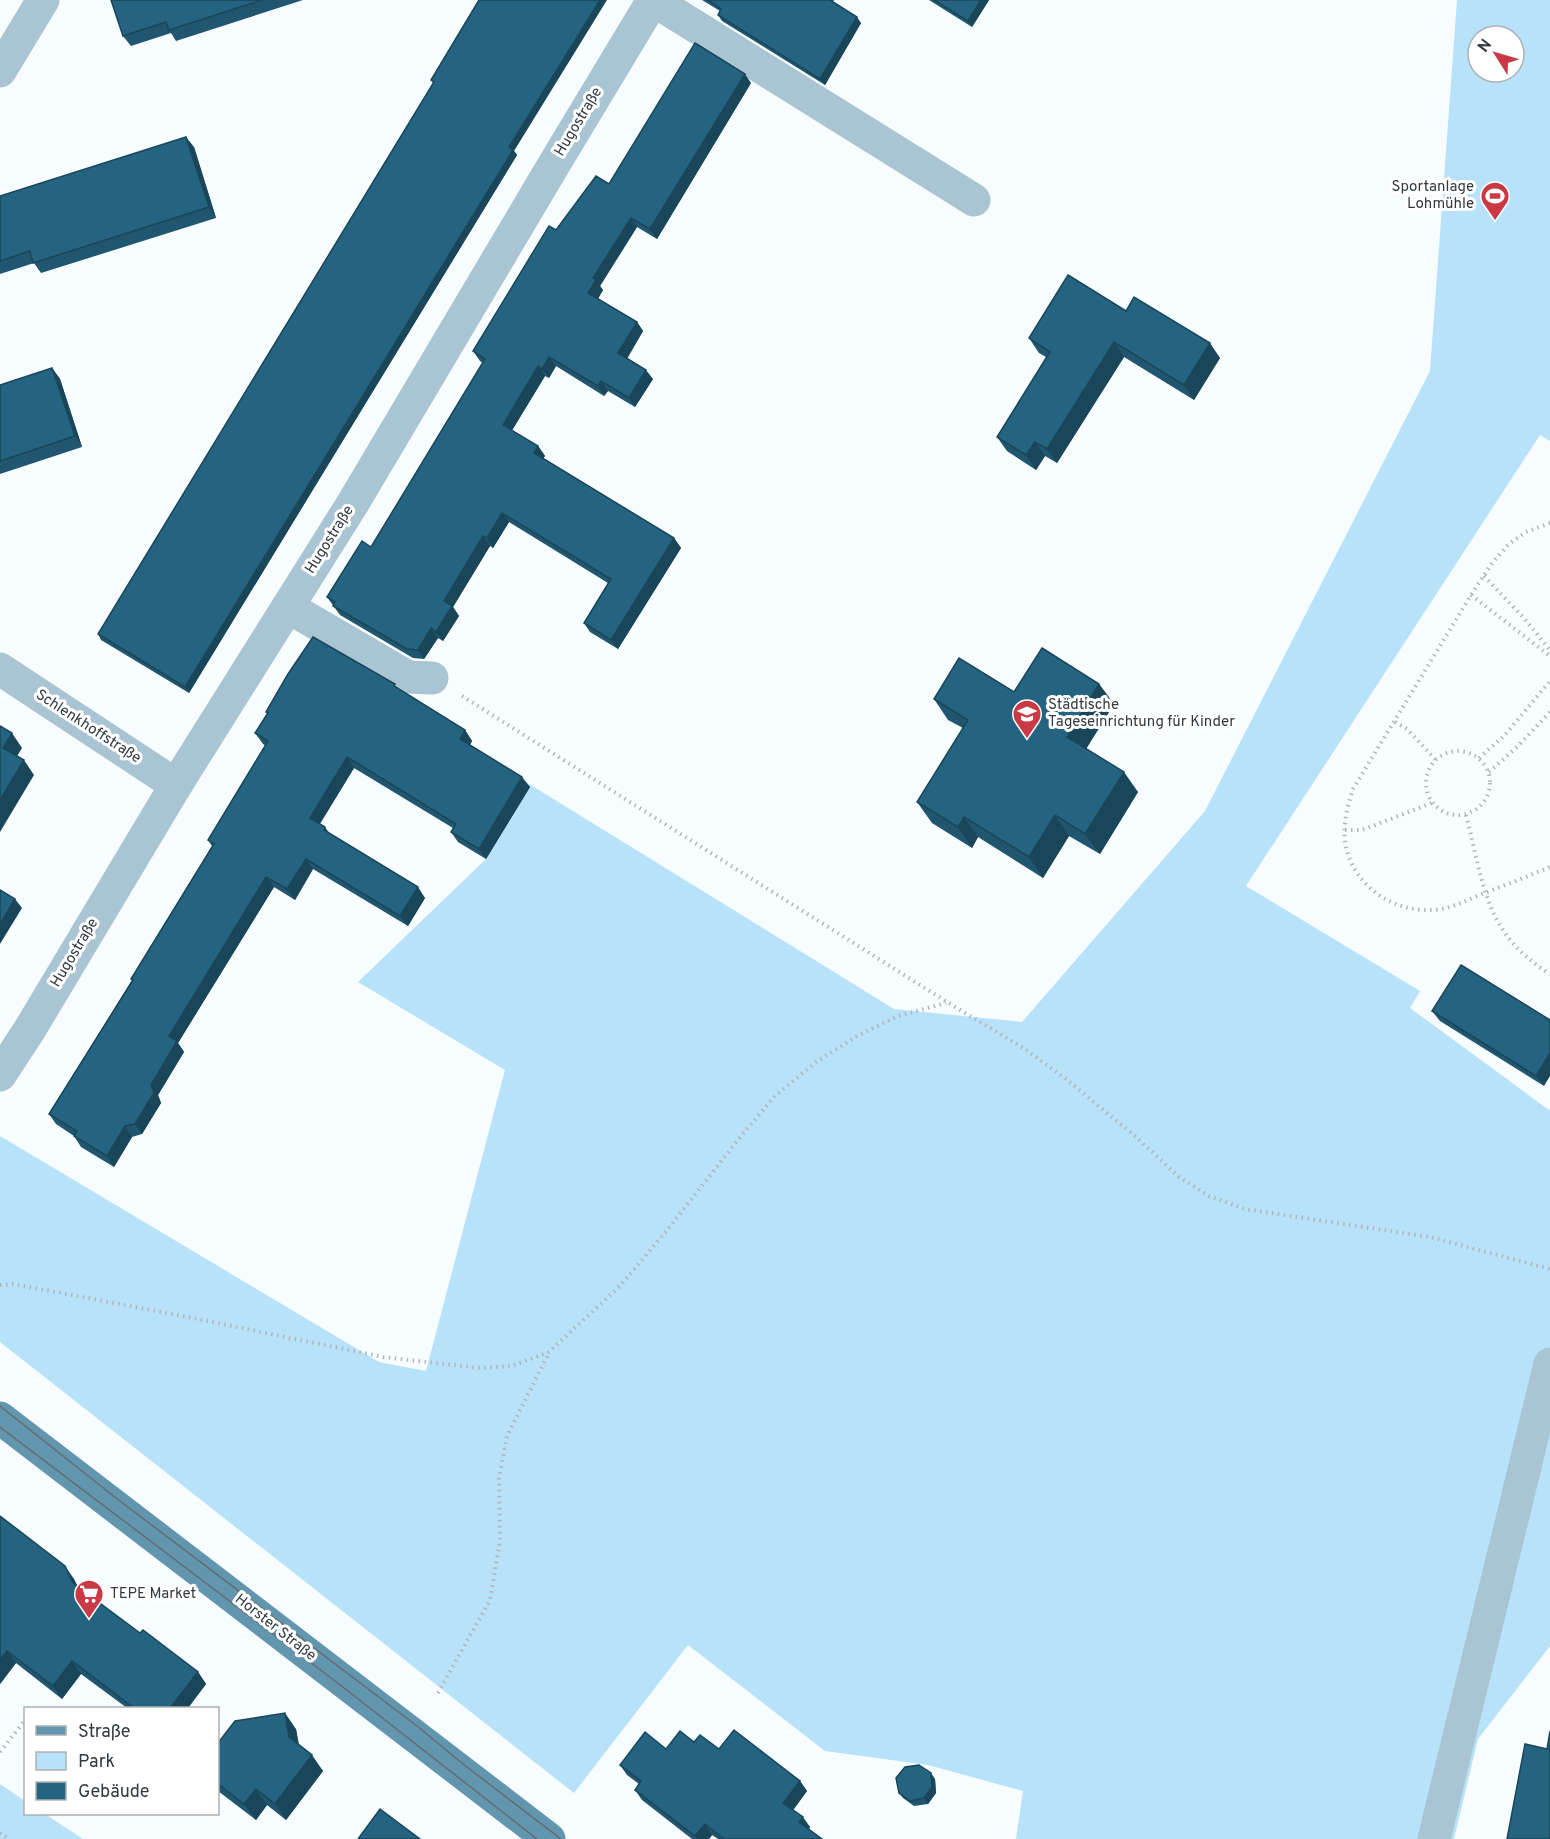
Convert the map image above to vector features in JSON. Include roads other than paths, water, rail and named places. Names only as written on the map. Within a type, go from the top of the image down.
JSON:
[{"type":"main road","name":"Horster Straße","points":[[0,1418],[549,1839]]},
{"type":"street","points":[[0,71],[43,0]]},
{"type":"street","points":[[653,0],[974,200]]},
{"type":"street","name":"Hugostraße","points":[[0,1075],[176,785],[353,503],[653,0]]},
{"type":"street","points":[[288,607],[408,677],[432,678]]},
{"type":"street","name":"Schlenkhoffstraße","points":[[0,669],[176,785]]},
{"type":"street","points":[[1434,1839],[1550,1364]]},
{"type":"tram line","points":[[0,1406],[116,1498],[417,1726],[561,1839]]},
{"type":"tram line","points":[[0,1427],[339,1684],[537,1839]]},
{"type":"place","name":"Sportanlage Lohmühle","points":[[1495,222]]},
{"type":"place","name":"Städtische Tageseinrichtung für Kinder","points":[[1027,740]]},
{"type":"place","name":"TEPE Market","points":[[89,1620]]}]
